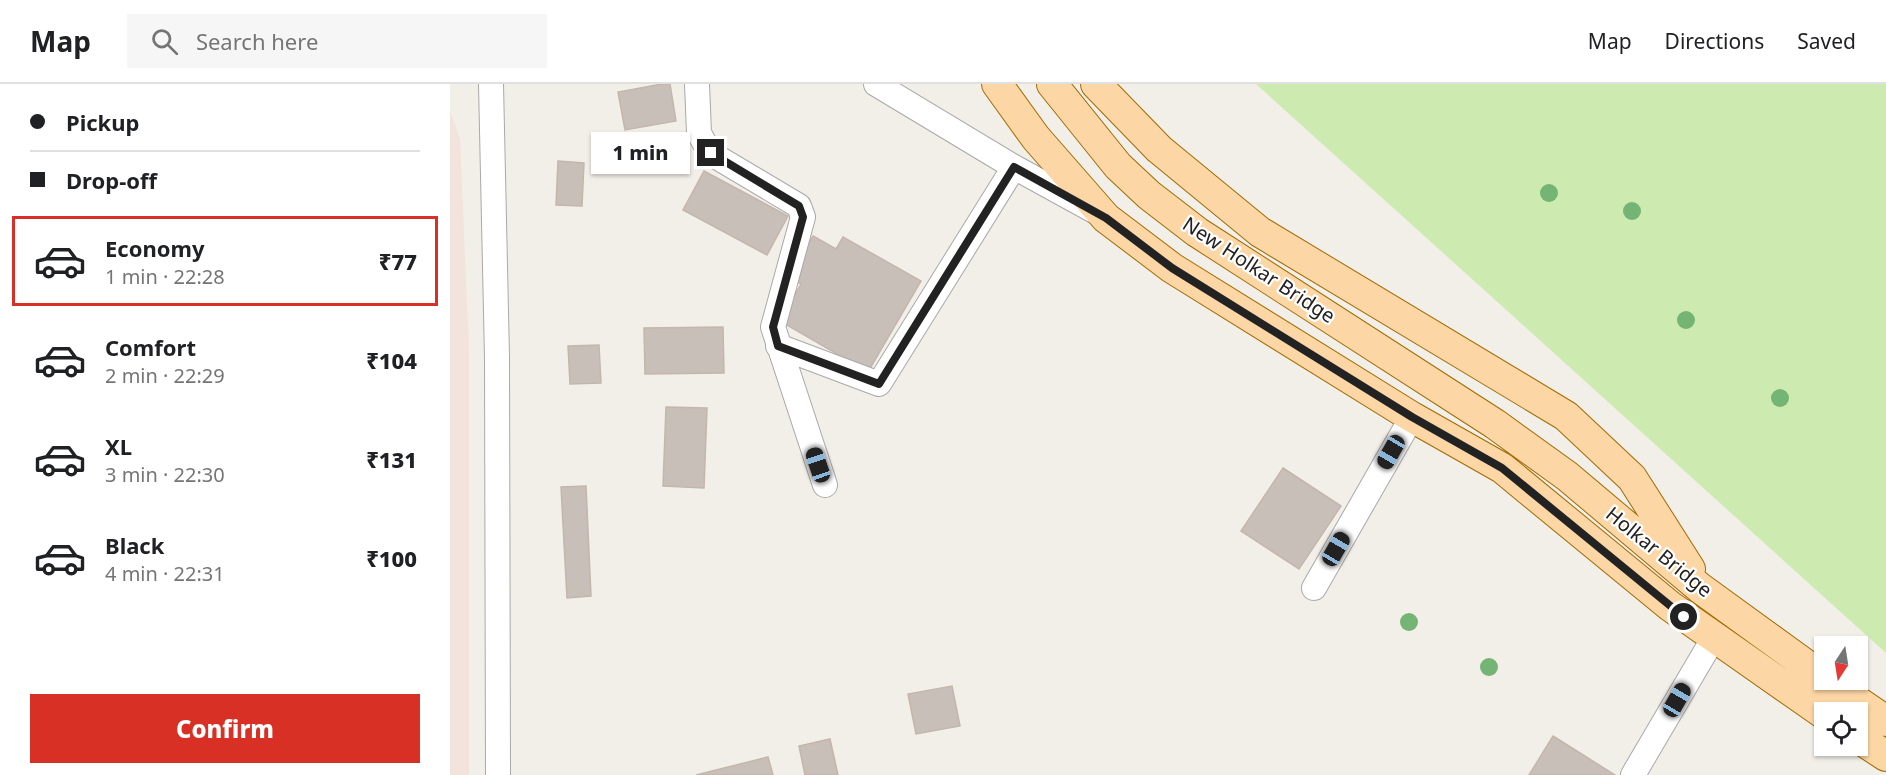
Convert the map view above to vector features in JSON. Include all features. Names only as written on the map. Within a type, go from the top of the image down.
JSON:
[{"type":"main road","points":[[997,84],[1036,138],[1106,218],[1172,268],[1412,417],[1502,468],[1713,639],[1814,707]]},
{"type":"main road","name":"New Holkar Bridge","points":[[1052,84],[1118,166],[1149,195],[1197,232],[1495,424]]},
{"type":"main road","points":[[1096,84],[1159,149],[1260,232],[1566,416],[1632,478],[1668,532],[1700,588]]},
{"type":"main road","name":"Holkar Bridge","points":[[1495,424],[1567,476],[1700,588],[1814,671]]},
{"type":"main road","name":"Holkar Bridge","points":[[1841,690],[1886,721]]},
{"type":"main road","points":[[1868,744],[1886,756]]},
{"type":"street","points":[[491,84],[497,357],[498,775]]},
{"type":"street","points":[[697,84],[699,133],[711,153],[799,206],[803,217],[773,327],[825,485]]},
{"type":"street","points":[[876,84],[1014,167],[1106,218]]},
{"type":"street","points":[[778,346],[879,384],[1014,167]]},
{"type":"street","points":[[1314,588],[1412,417]]},
{"type":"street","points":[[1633,775],[1713,639]]},
{"type":"shaded area","points":[[450,111],[460,139],[469,348],[469,775],[450,775]]},
{"type":"green space","points":[[1256,84],[1886,84],[1886,653]]},
{"type":"building","points":[[670,84],[676,121],[625,130],[618,92]]},
{"type":"building","points":[[558,161],[584,163],[582,206],[556,205]]},
{"type":"building","points":[[704,171],[788,216],[767,255],[683,210]]},
{"type":"building","points":[[813,236],[836,249],[843,237],[921,281],[868,372],[780,321],[801,284],[789,278]]},
{"type":"building","points":[[723,327],[724,373],[645,374],[644,328]]},
{"type":"building","points":[[599,345],[601,383],[570,384],[568,346]]},
{"type":"building","points":[[666,407],[707,408],[704,488],[663,486]]},
{"type":"building","points":[[1283,468],[1341,506],[1299,569],[1241,531]]},
{"type":"building","points":[[586,486],[591,596],[567,598],[561,487]]},
{"type":"building","points":[[952,686],[960,726],[916,734],[908,694]]},
{"type":"building","points":[[1553,736],[1615,775],[1529,775]]},
{"type":"building","points":[[830,739],[838,775],[805,775],[799,746]]},
{"type":"building","points":[[768,757],[773,775],[696,775]]},
{"type":"route","points":[[711,153],[784,195],[799,206],[803,217],[773,327],[778,346],[879,384],[1014,167],[1106,218],[1172,268],[1412,417],[1502,468],[1684,617]]}]
